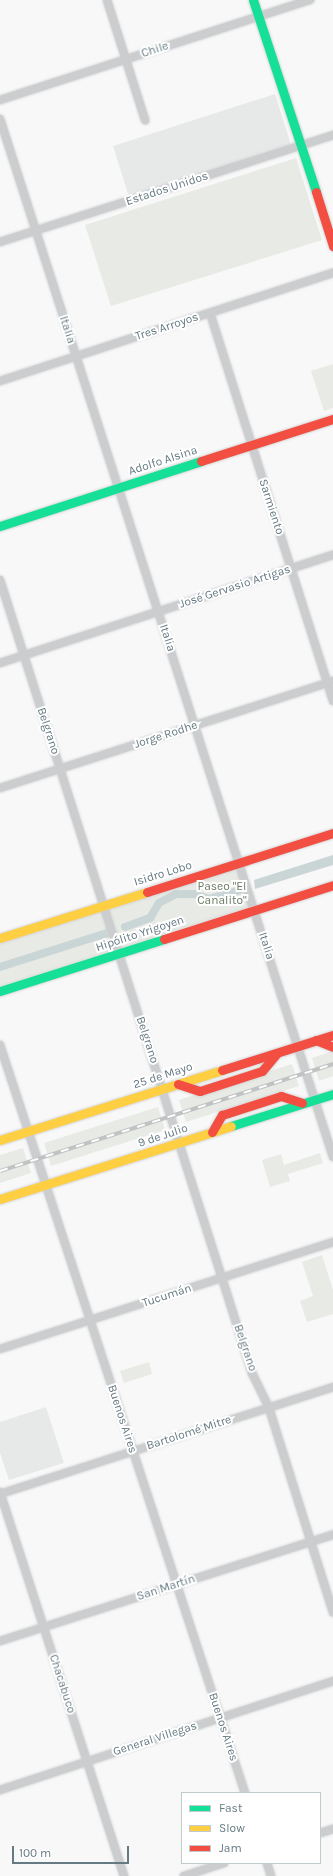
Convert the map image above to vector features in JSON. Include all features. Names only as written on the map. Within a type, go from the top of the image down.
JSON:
[{"type":"main road","points":[[253,0],[263,15]]},
{"type":"main road","points":[[262,0],[263,15],[304,144],[333,246]]},
{"type":"main road","points":[[304,144],[333,220]]},
{"type":"main road","name":"Adolfo Alsina","points":[[0,526],[333,419]]},
{"type":"main road","name":"Isidro Lobo","points":[[0,938],[333,833]]},
{"type":"main road","name":"Hipólito Yrigoyen","points":[[0,991],[333,885]]},
{"type":"main road","name":"25 de Mayo","points":[[0,1140],[333,1035]]},
{"type":"main road","points":[[316,1040],[333,1047]]},
{"type":"main road","points":[[178,1084],[200,1091],[207,1089],[262,1071],[277,1053]]},
{"type":"main road","name":"9 de Julio","points":[[0,1199],[46,1186],[333,1094]]},
{"type":"main road","points":[[212,1132],[222,1115],[281,1096],[302,1104]]},
{"type":"street","points":[[108,0],[145,120]]},
{"type":"street","name":"Chile","points":[[0,100],[310,0]]},
{"type":"street","name":"Italia","points":[[0,119],[117,489],[196,725],[333,1157]]},
{"type":"street","name":"Estados Unidos","points":[[0,242],[333,135]]},
{"type":"street","name":"Tres Arroyos","points":[[0,381],[333,273]]},
{"type":"street","name":"Sarmiento","points":[[210,313],[291,569],[330,682],[333,701]]},
{"type":"street","name":"José Gervasio Artigas","points":[[0,663],[333,556]]},
{"type":"street","name":"Belgrano","points":[[0,580],[252,1373],[269,1408],[333,1612]]},
{"type":"street","name":"Jorge Rodhe","points":[[0,788],[330,682]]},
{"type":"street","name":"Buenos Aires","points":[[0,1044],[245,1792]]},
{"type":"street","name":"Tucumán","points":[[0,1349],[333,1242]]},
{"type":"street","name":"Bartolomé Mitre","points":[[0,1493],[333,1387]]},
{"type":"street","name":"Chacabuco","points":[[0,1493],[124,1876]]},
{"type":"street","name":"San Martín","points":[[0,1641],[333,1535]]},
{"type":"street","name":"General Villegas","points":[[0,1790],[221,1717],[333,1682]]},
{"type":"street","points":[[321,1833],[333,1829]]},
{"type":"street","points":[[184,1876],[221,1864]]},
{"type":"street","points":[[267,1864],[271,1876]]},
{"type":"shaded area","points":[[275,94],[291,145],[129,197],[113,146]]},
{"type":"shaded area","points":[[333,855],[333,865],[255,889],[254,880]]},
{"type":"shaded area","points":[[46,1407],[64,1463],[9,1480],[0,1453],[0,1422]]},
{"type":"green space","points":[[296,158],[322,240],[111,306],[85,225]]},
{"type":"green space","points":[[333,364],[333,408],[324,411],[311,371]]},
{"type":"green space","name":"Paseo \"El Canalito\"","points":[[240,864],[250,907],[0,986],[0,942]]},
{"type":"green space","points":[[333,1051],[333,1076],[319,1081],[312,1058]]},
{"type":"green space","points":[[292,1064],[299,1086],[186,1122],[179,1100]]},
{"type":"green space","points":[[158,1107],[165,1130],[51,1166],[44,1143]]},
{"type":"green space","points":[[23,1148],[31,1173],[0,1183],[0,1155]]},
{"type":"green space","points":[[320,1153],[323,1163],[288,1174],[290,1181],[270,1187],[262,1160],[281,1154],[284,1165]]},
{"type":"green space","points":[[322,1255],[333,1290],[333,1314],[307,1322],[300,1301],[313,1296],[302,1262]]},
{"type":"green space","points":[[149,1362],[152,1374],[124,1383],[120,1371]]},
{"type":"waterway","points":[[125,927],[150,918],[159,903],[176,894],[194,894],[209,899],[240,890]]},
{"type":"waterway","points":[[0,967],[107,933]]},
{"type":"railway","points":[[0,1171],[333,1064]]},
{"type":"traffic: fast","points":[[253,0],[316,192]]},
{"type":"traffic: fast","points":[[0,526],[201,461]]},
{"type":"traffic: fast","points":[[0,991],[164,939]]},
{"type":"traffic: fast","points":[[231,1126],[333,1094]]},
{"type":"traffic: slow","points":[[0,938],[147,892]]},
{"type":"traffic: slow","points":[[0,1140],[222,1070]]},
{"type":"traffic: slow","points":[[0,1199],[231,1126]]},
{"type":"traffic: jam","points":[[316,192],[333,246]]},
{"type":"traffic: jam","points":[[201,461],[333,419]]},
{"type":"traffic: jam","points":[[147,892],[333,833]]},
{"type":"traffic: jam","points":[[164,939],[333,885]]},
{"type":"traffic: jam","points":[[222,1070],[333,1035]]},
{"type":"traffic: jam","points":[[316,1040],[333,1047]]},
{"type":"traffic: jam","points":[[178,1084],[200,1091],[262,1071],[277,1053]]},
{"type":"traffic: jam","points":[[212,1132],[222,1115],[281,1096],[302,1103]]}]
